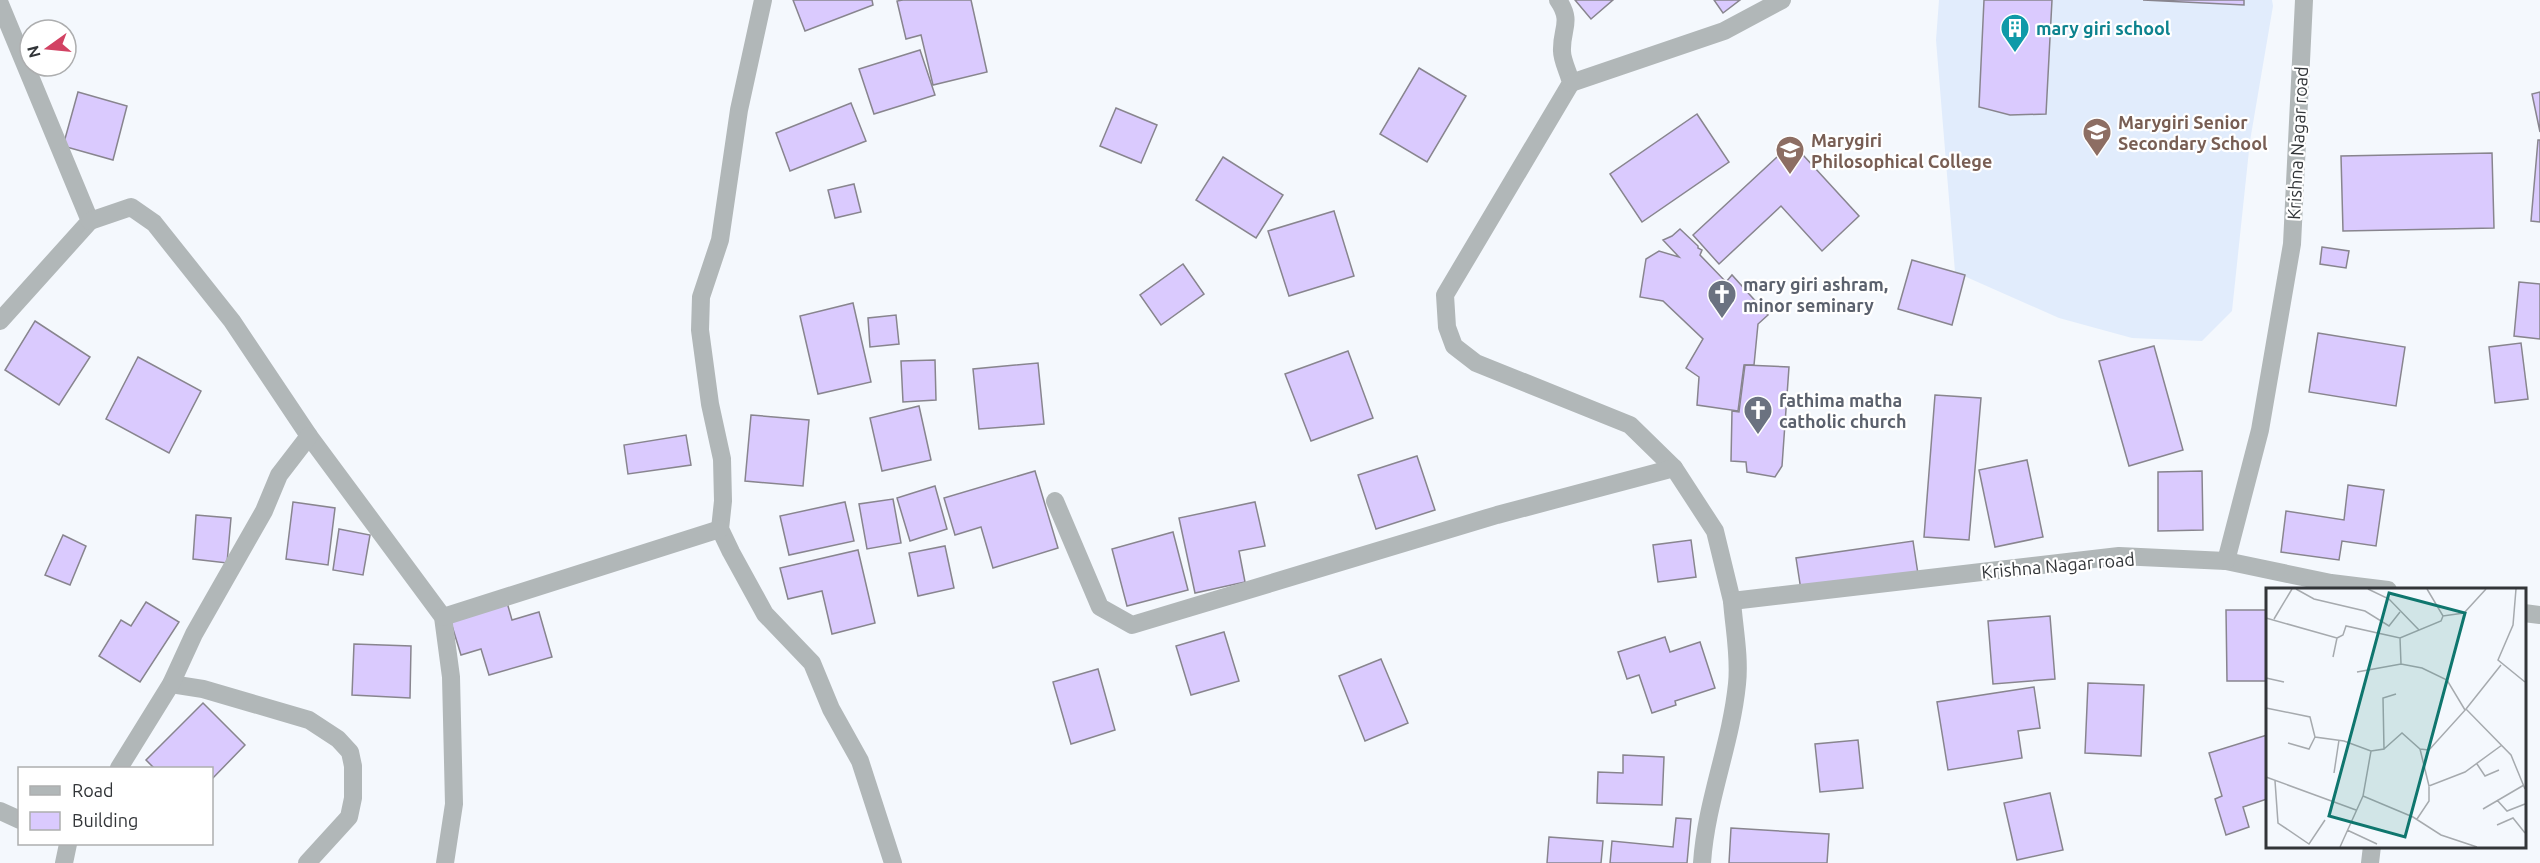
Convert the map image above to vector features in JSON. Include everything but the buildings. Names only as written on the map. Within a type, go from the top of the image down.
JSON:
[{"type":"street","points":[[763,0],[739,110],[720,240],[701,297],[700,330],[710,404],[722,459],[723,501],[720,529],[730,552],[765,614],[812,663],[831,709],[860,761],[893,863]]},
{"type":"street","points":[[1558,0],[1564,8],[1567,24],[1562,51],[1571,83]]},
{"type":"street","points":[[1702,863],[1704,840],[1723,762],[1738,682],[1732,602],[1715,531],[1674,468],[1630,424],[1476,363],[1454,346],[1447,327],[1445,296],[1571,83],[1724,31],[1782,0]]},
{"type":"street","name":"Krishna Nagar road","points":[[1732,602],[2119,556],[2226,561],[2260,430],[2292,244],[2304,0]]},
{"type":"street","points":[[0,4],[90,221]]},
{"type":"street","points":[[0,321],[90,221],[131,207],[154,222],[232,321],[309,436],[443,617],[451,677],[454,804],[445,863]]},
{"type":"street","points":[[120,767],[171,684],[194,634],[264,511],[279,475],[309,436]]},
{"type":"street","points":[[1055,501],[1100,607],[1132,626],[1497,515],[1674,468]]},
{"type":"street","points":[[443,617],[720,529]]},
{"type":"street","points":[[2226,561],[2374,588]]},
{"type":"street","points":[[2525,613],[2540,615]]},
{"type":"street","points":[[171,684],[203,689],[309,720],[338,739],[350,753],[353,766],[353,798],[349,817],[307,863]]},
{"type":"street","points":[[0,811],[18,819]]},
{"type":"street","points":[[64,863],[68,845]]},
{"type":"street","points":[[2370,863],[2372,848]]},
{"type":"shaded area","name":"Marygiri Senior Secondary School","points":[[1939,0],[2272,0],[2273,6],[2250,141],[2232,311],[2202,341],[2132,338],[2059,318],[1955,272],[1936,40]]},
{"type":"place","name":"mary giri school","points":[[2015,54]]},
{"type":"place","name":"Marygiri Senior Secondary School","points":[[2097,158]]},
{"type":"place","name":"Marygiri Philosophical College","points":[[1790,176]]},
{"type":"place","name":"mary giri ashram, minor seminary","points":[[1722,320]]},
{"type":"place","name":"fathima matha catholic church","points":[[1758,436]]}]
